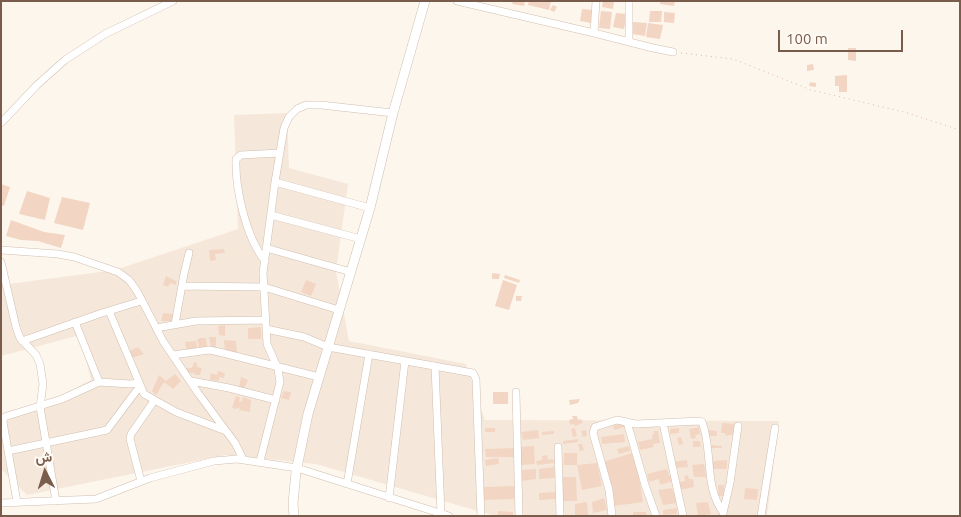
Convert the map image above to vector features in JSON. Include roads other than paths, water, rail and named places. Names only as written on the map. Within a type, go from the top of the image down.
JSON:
[{"type":"street","points":[[1,123],[37,85],[65,60],[105,34],[173,1]]},
{"type":"street","points":[[294,516],[293,503],[297,468],[308,414],[370,208],[393,113],[425,1]]},
{"type":"street","points":[[457,1],[673,52]]},
{"type":"street","points":[[594,33],[596,1]]},
{"type":"street","points":[[629,1],[629,42]]},
{"type":"street","points":[[260,461],[280,382],[277,367],[269,351],[265,320],[264,287],[270,215],[286,122],[292,113],[301,107],[321,105],[393,113]]},
{"type":"street","points":[[265,261],[257,251],[248,229],[237,183],[236,158],[241,155],[280,154]]},
{"type":"street","points":[[275,182],[370,208]]},
{"type":"street","points":[[270,215],[360,239]]},
{"type":"street","points":[[266,248],[350,272]]},
{"type":"street","points":[[1,250],[74,257],[118,272],[133,284],[156,328],[191,382],[235,443],[243,459]]},
{"type":"street","points":[[175,324],[189,253]]},
{"type":"street","points":[[1,262],[16,327],[22,341],[36,355],[40,364],[43,384],[41,404],[56,501]]},
{"type":"street","points":[[182,286],[264,287],[339,310]]},
{"type":"street","points":[[22,341],[141,301]]},
{"type":"street","points":[[109,311],[144,394],[176,412],[226,432]]},
{"type":"street","points":[[156,328],[196,321],[265,320]]},
{"type":"street","points":[[75,322],[99,382]]},
{"type":"street","points":[[266,329],[304,337],[328,347],[473,373],[475,376],[481,516]]},
{"type":"street","points":[[173,355],[209,350],[319,377]]},
{"type":"street","points":[[347,484],[369,354]]},
{"type":"street","points":[[389,498],[405,361]]},
{"type":"street","points":[[1,503],[96,499],[141,482],[214,461],[243,459],[297,468],[445,515],[435,366]]},
{"type":"street","points":[[17,502],[4,417],[62,399],[99,382],[140,384]]},
{"type":"street","points":[[191,382],[229,388],[276,400]]},
{"type":"street","points":[[8,451],[107,430],[140,384]]},
{"type":"street","points":[[516,392],[519,516]]},
{"type":"street","points":[[141,482],[130,439],[131,434],[154,401]]},
{"type":"street","points":[[612,516],[609,490],[593,430],[595,427],[613,421],[636,424],[702,422],[716,499],[723,514]]},
{"type":"street","points":[[627,422],[656,516]]},
{"type":"street","points":[[662,422],[683,516]]},
{"type":"street","points":[[723,514],[730,483],[738,426]]},
{"type":"street","points":[[760,516],[775,428]]},
{"type":"street","points":[[558,447],[560,516]]}]
